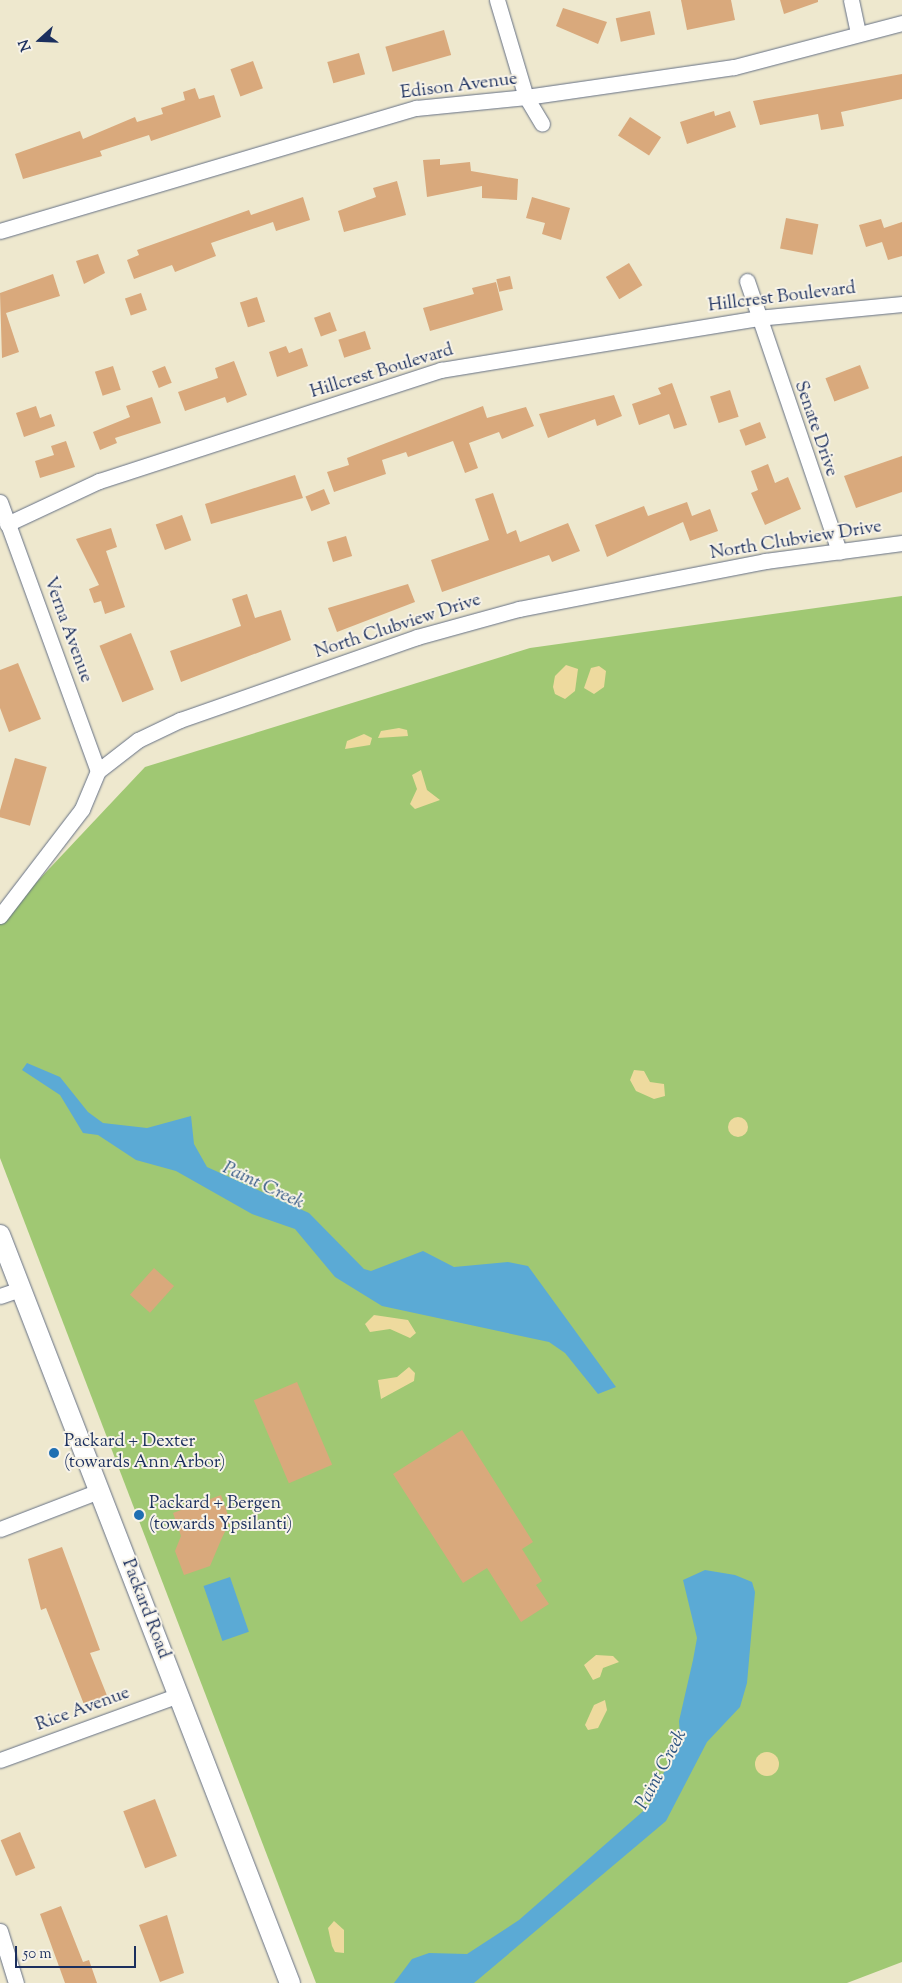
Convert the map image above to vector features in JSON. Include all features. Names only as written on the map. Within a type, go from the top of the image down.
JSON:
[{"type":"main road","name":"Packard Road","points":[[0,1235],[290,1983]]},
{"type":"street","points":[[497,0],[526,98],[542,124]]},
{"type":"street","points":[[851,0],[858,33]]},
{"type":"street","name":"Edison Avenue","points":[[0,231],[416,108],[526,98],[734,67],[902,23]]},
{"type":"street","name":"Senate Drive","points":[[746,281],[838,552]]},
{"type":"street","name":"Hillcrest Boulevard","points":[[7,524],[99,481],[441,370],[757,318],[902,304]]},
{"type":"street","name":"Verna Avenue","points":[[0,502],[98,771]]},
{"type":"street","name":"North Clubview Drive","points":[[0,916],[82,809],[98,771],[138,740],[180,720],[417,637],[520,609],[766,561],[902,543]]},
{"type":"street","points":[[0,1296],[20,1288]]},
{"type":"street","points":[[0,1529],[99,1491]]},
{"type":"street","name":"Rice Avenue","points":[[0,1760],[178,1696]]},
{"type":"street","points":[[0,1931],[16,1978]]},
{"type":"green space","points":[[902,596],[902,1962],[847,1983],[316,1983],[0,1158],[0,921],[145,767],[530,648]]},
{"type":"sand","points":[[566,665],[578,669],[575,691],[565,699],[555,694],[553,687],[555,676]]},
{"type":"sand","points":[[599,666],[606,671],[604,687],[594,694],[584,688],[591,668]]},
{"type":"sand","points":[[399,728],[407,730],[408,736],[378,738],[381,731]]},
{"type":"sand","points":[[364,734],[372,738],[370,745],[345,749],[347,741]]},
{"type":"sand","points":[[421,770],[427,790],[440,800],[415,809],[410,804],[417,789],[412,775]]},
{"type":"sand","points":[[634,1070],[644,1071],[650,1082],[664,1084],[665,1096],[654,1099],[636,1091],[630,1080]]},
{"type":"sand","points":[[738,1117],[745,1120],[748,1127],[745,1134],[738,1137],[731,1134],[728,1127],[731,1120]]},
{"type":"sand","points":[[374,1315],[408,1320],[416,1333],[410,1338],[390,1329],[370,1332],[365,1324]]},
{"type":"sand","points":[[409,1367],[415,1373],[414,1381],[381,1399],[378,1380],[397,1377]]},
{"type":"sand","points":[[596,1655],[613,1656],[619,1662],[603,1668],[600,1677],[593,1680],[584,1665]]},
{"type":"sand","points":[[605,1700],[607,1710],[598,1728],[588,1730],[585,1725],[594,1705]]},
{"type":"sand","points":[[767,1752],[775,1756],[779,1764],[775,1772],[767,1776],[759,1772],[755,1764],[759,1756]]},
{"type":"sand","points":[[334,1921],[344,1930],[344,1953],[335,1952],[332,1946],[328,1928]]},
{"type":"water","points":[[27,1063],[60,1077],[88,1112],[103,1123],[147,1128],[191,1116],[194,1144],[207,1167],[309,1213],[364,1269],[371,1271],[423,1251],[454,1267],[508,1262],[528,1266],[616,1387],[598,1394],[565,1353],[549,1342],[382,1306],[335,1277],[295,1229],[252,1214],[176,1171],[136,1160],[98,1135],[83,1133],[60,1095],[22,1070]]},
{"type":"water","points":[[705,1570],[735,1575],[752,1582],[755,1592],[747,1683],[740,1707],[707,1742],[666,1821],[474,1983],[394,1983],[412,1959],[429,1953],[467,1954],[519,1920],[649,1806],[680,1736],[679,1721],[697,1638],[683,1580]]},
{"type":"water","points":[[230,1577],[249,1632],[222,1641],[204,1586]]},
{"type":"building","points":[[681,0],[731,0],[735,20],[687,30]]},
{"type":"building","points":[[780,0],[818,0],[818,2],[784,14]]},
{"type":"building","points":[[563,8],[607,22],[598,44],[556,26]]},
{"type":"building","points":[[650,11],[655,34],[621,42],[616,18]]},
{"type":"building","points":[[444,30],[451,55],[393,72],[385,47]]},
{"type":"building","points":[[359,53],[365,74],[333,83],[327,62]]},
{"type":"building","points":[[253,61],[263,88],[240,96],[230,69]]},
{"type":"building","points":[[902,74],[902,99],[841,112],[844,126],[821,130],[818,114],[760,125],[753,101]]},
{"type":"building","points":[[195,88],[199,99],[214,95],[221,117],[151,141],[149,135],[100,151],[102,156],[23,179],[15,154],[80,131],[83,139],[135,117],[137,122],[163,114],[161,108],[185,100],[183,92]]},
{"type":"building","points":[[714,111],[715,116],[730,111],[736,127],[687,144],[680,122]]},
{"type":"building","points":[[630,117],[661,137],[649,156],[618,135]]},
{"type":"building","points":[[440,159],[440,165],[470,162],[471,171],[518,179],[517,200],[482,198],[482,186],[427,197],[423,160]]},
{"type":"building","points":[[397,181],[406,215],[344,232],[338,211],[376,197],[373,188]]},
{"type":"building","points":[[303,197],[310,220],[276,231],[273,222],[211,243],[216,256],[175,272],[172,265],[134,279],[127,260],[139,255],[137,250],[249,210],[251,215]]},
{"type":"building","points":[[532,197],[570,208],[561,240],[542,234],[545,223],[526,218]]},
{"type":"building","points":[[786,218],[818,224],[812,255],[780,248]]},
{"type":"building","points":[[881,219],[884,228],[902,222],[902,256],[888,260],[882,242],[866,247],[859,225]]},
{"type":"building","points":[[98,254],[105,273],[84,284],[76,261]]},
{"type":"building","points":[[629,263],[642,285],[619,299],[606,277]]},
{"type":"building","points":[[53,274],[60,296],[6,313],[19,352],[2,358],[0,293]]},
{"type":"building","points":[[510,276],[513,289],[499,292],[496,279]]},
{"type":"building","points":[[496,282],[503,310],[430,331],[423,308],[474,294],[472,288]]},
{"type":"building","points":[[141,293],[147,310],[131,316],[125,299]]},
{"type":"building","points":[[257,297],[265,322],[248,327],[240,303]]},
{"type":"building","points":[[330,312],[337,331],[321,337],[314,318]]},
{"type":"building","points":[[365,331],[371,349],[344,358],[338,340]]},
{"type":"building","points":[[286,346],[289,353],[302,348],[308,366],[277,377],[269,352]]},
{"type":"building","points":[[234,361],[247,395],[227,403],[225,397],[185,411],[178,392],[218,378],[215,368]]},
{"type":"building","points":[[860,365],[869,388],[834,402],[825,378]]},
{"type":"building","points":[[113,366],[121,390],[103,396],[95,372]]},
{"type":"building","points":[[165,366],[172,383],[159,388],[152,371]]},
{"type":"building","points":[[672,383],[687,425],[674,429],[669,414],[639,425],[632,404],[661,394],[658,388]]},
{"type":"building","points":[[730,390],[739,417],[719,423],[710,396]]},
{"type":"building","points":[[614,395],[622,416],[597,426],[595,419],[548,438],[539,414]]},
{"type":"building","points":[[152,397],[161,423],[115,438],[117,443],[100,450],[93,432],[130,417],[126,406]]},
{"type":"building","points":[[36,406],[40,418],[51,414],[55,426],[24,437],[16,413]]},
{"type":"building","points":[[483,406],[487,418],[526,407],[534,426],[502,439],[499,432],[469,443],[478,468],[465,473],[453,441],[408,457],[406,452],[382,460],[386,474],[334,492],[327,472],[349,465],[347,458]]},
{"type":"building","points":[[760,422],[766,438],[746,446],[739,430]]},
{"type":"building","points":[[66,441],[75,467],[40,478],[35,461],[54,455],[51,446]]},
{"type":"building","points":[[902,456],[902,492],[856,508],[844,476]]},
{"type":"building","points":[[768,464],[775,483],[788,477],[801,509],[765,525],[751,493],[758,490],[751,471]]},
{"type":"building","points":[[295,475],[303,498],[211,524],[205,504]]},
{"type":"building","points":[[324,489],[330,504],[311,511],[305,496]]},
{"type":"building","points":[[493,493],[507,534],[516,530],[520,542],[568,523],[580,551],[552,562],[549,555],[442,592],[431,560],[489,540],[475,499]]},
{"type":"building","points":[[687,502],[692,516],[710,509],[718,531],[690,541],[683,522],[607,557],[595,525],[644,506],[648,516]]},
{"type":"building","points":[[182,515],[191,540],[165,550],[156,525]]},
{"type":"building","points":[[111,528],[117,547],[106,551],[125,607],[105,614],[101,601],[94,603],[89,589],[99,585],[76,539]]},
{"type":"building","points":[[346,536],[352,556],[333,562],[327,542]]},
{"type":"building","points":[[408,584],[415,602],[337,632],[328,608]]},
{"type":"building","points":[[247,594],[255,618],[281,610],[291,640],[181,682],[170,651],[241,626],[232,599]]},
{"type":"building","points":[[131,633],[154,690],[122,702],[99,646]]},
{"type":"building","points":[[18,663],[41,719],[9,732],[0,708],[0,670]]},
{"type":"building","points":[[15,758],[47,767],[30,826],[0,817],[0,810]]},
{"type":"building","points":[[154,1268],[174,1286],[150,1313],[130,1295]]},
{"type":"building","points":[[297,1382],[332,1465],[289,1483],[254,1400]]},
{"type":"building","points":[[462,1430],[533,1542],[522,1549],[542,1581],[536,1585],[549,1604],[521,1622],[487,1568],[463,1583],[393,1474]]},
{"type":"building","points":[[221,1495],[230,1521],[210,1566],[184,1575],[175,1551],[181,1536],[173,1513]]},
{"type":"building","points":[[62,1547],[100,1650],[90,1653],[108,1698],[85,1707],[46,1608],[41,1610],[28,1559]]},
{"type":"building","points":[[155,1799],[177,1856],[145,1868],[123,1811]]},
{"type":"building","points":[[20,1832],[35,1868],[16,1876],[1,1840]]},
{"type":"building","points":[[61,1906],[83,1962],[89,1960],[97,1983],[65,1983],[40,1914]]},
{"type":"building","points":[[167,1915],[184,1973],[160,1982],[139,1925]]},
{"type":"place","name":"Packard + Dexter (towards Ann Arbor)","points":[[54,1453]]},
{"type":"place","name":"Packard + Bergen (towards Ypsilanti)","points":[[139,1515]]},
{"type":"water label","name":"Paint Creek","points":[[263,1186]]},
{"type":"water label","name":"Paint Creek","points":[[662,1770]]}]
